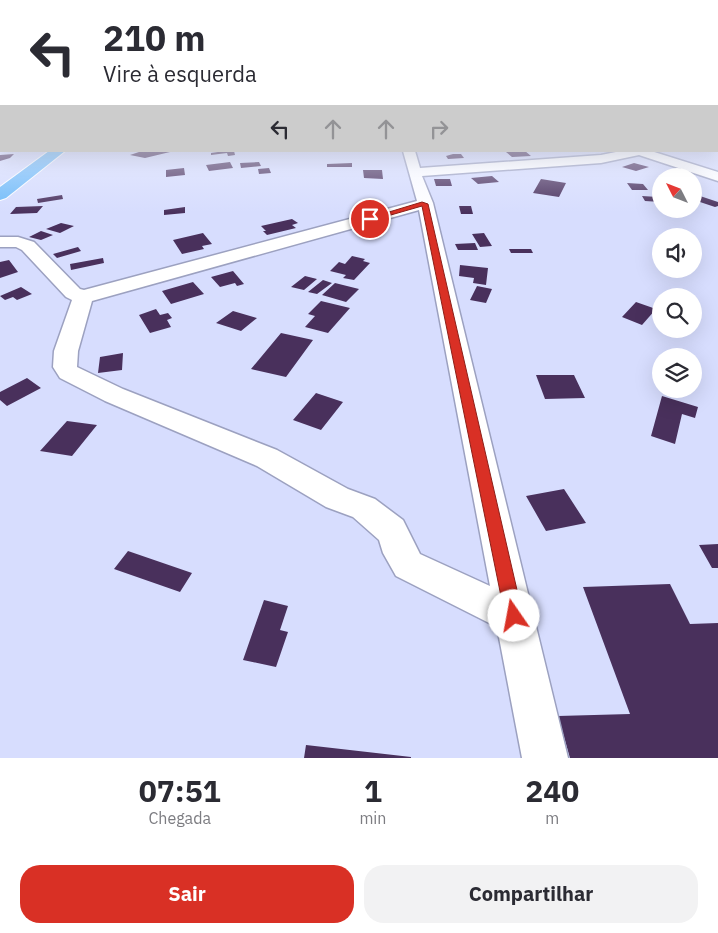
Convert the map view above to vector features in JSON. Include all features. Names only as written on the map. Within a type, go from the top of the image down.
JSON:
[{"type":"highway","points":[[0,195],[57,152]]},
{"type":"street","points":[[545,758],[425,204],[412,162],[601,159],[642,152],[718,177]]},
{"type":"street","points":[[0,242],[18,242],[28,246],[73,293],[82,297],[425,204]]},
{"type":"street","points":[[82,297],[66,351],[65,367],[69,373],[114,395],[266,458],[336,498],[364,508],[390,530],[408,566],[514,616]]},
{"type":"building","points":[[139,152],[170,152],[145,158],[130,155]]},
{"type":"building","points":[[234,152],[235,155],[228,156],[227,153],[211,155],[211,153]]},
{"type":"building","points":[[506,152],[526,152],[531,156],[512,157]]},
{"type":"building","points":[[14,154],[10,158],[0,161],[0,155]]},
{"type":"building","points":[[461,154],[464,158],[448,159],[446,156]]},
{"type":"building","points":[[230,162],[233,168],[209,171],[206,165]]},
{"type":"building","points":[[259,162],[261,166],[241,168],[240,163]]},
{"type":"building","points":[[352,163],[352,167],[327,167],[327,164]]},
{"type":"building","points":[[634,163],[649,167],[636,171],[622,167]]},
{"type":"building","points":[[184,168],[185,175],[166,177],[166,170]]},
{"type":"building","points":[[269,168],[271,173],[259,174],[258,169]]},
{"type":"building","points":[[363,170],[382,170],[383,179],[364,178]]},
{"type":"building","points":[[492,176],[499,182],[478,184],[471,178]]},
{"type":"building","points":[[434,179],[450,179],[452,186],[436,186]]},
{"type":"building","points":[[541,179],[566,183],[559,197],[533,193]]},
{"type":"building","points":[[627,183],[643,184],[648,190],[632,190]]},
{"type":"building","points":[[62,195],[63,199],[38,203],[37,199]]},
{"type":"building","points":[[642,196],[652,197],[652,201],[645,201]]},
{"type":"building","points":[[702,197],[718,202],[718,206],[715,207],[702,203]]},
{"type":"building","points":[[43,206],[37,213],[10,214],[16,207]]},
{"type":"building","points":[[459,206],[471,206],[473,214],[461,214]]},
{"type":"building","points":[[185,207],[185,213],[164,215],[164,210]]},
{"type":"building","points":[[292,219],[298,223],[292,225],[296,228],[267,235],[261,226]]},
{"type":"building","points":[[61,223],[74,226],[60,233],[46,229]]},
{"type":"building","points":[[41,231],[53,235],[41,240],[29,237]]},
{"type":"building","points":[[203,233],[212,244],[202,246],[204,249],[182,254],[173,240]]},
{"type":"building","points":[[484,233],[492,246],[480,247],[472,234]]},
{"type":"building","points":[[475,243],[478,250],[458,250],[455,244]]},
{"type":"building","points":[[78,247],[81,251],[57,258],[53,254]]},
{"type":"building","points":[[509,249],[531,249],[533,253],[511,253]]},
{"type":"building","points":[[352,256],[365,259],[363,261],[370,263],[354,280],[343,278],[346,275],[330,271],[339,262],[345,264]]},
{"type":"building","points":[[103,258],[104,263],[71,270],[70,264]]},
{"type":"building","points":[[9,260],[18,272],[0,278],[0,262]]},
{"type":"building","points":[[460,265],[488,268],[486,285],[473,283],[474,278],[459,276]]},
{"type":"building","points":[[233,271],[244,284],[237,286],[235,283],[220,287],[211,277]]},
{"type":"building","points":[[305,276],[317,279],[304,290],[291,287]]},
{"type":"building","points":[[323,280],[332,283],[317,294],[308,292]]},
{"type":"building","points":[[193,282],[204,294],[171,304],[162,291]]},
{"type":"building","points":[[335,283],[359,289],[346,302],[322,295]]},
{"type":"building","points":[[477,286],[492,289],[486,303],[470,300]]},
{"type":"building","points":[[21,287],[32,294],[17,300],[13,297],[5,300],[0,296]]},
{"type":"building","points":[[321,301],[350,308],[328,333],[305,327],[315,316],[308,314]]},
{"type":"building","points":[[636,302],[652,308],[652,314],[642,325],[622,317]]},
{"type":"building","points":[[156,309],[160,315],[168,313],[172,318],[167,320],[171,327],[150,333],[139,315]]},
{"type":"building","points":[[233,311],[257,318],[241,331],[216,323]]},
{"type":"building","points":[[281,333],[313,340],[286,377],[251,369]]},
{"type":"building","points":[[123,353],[122,370],[98,373],[100,357]]},
{"type":"building","points":[[536,375],[574,375],[585,398],[545,399]]},
{"type":"building","points":[[27,378],[41,388],[7,406],[0,400],[0,392]]},
{"type":"building","points":[[316,393],[343,402],[321,430],[293,420]]},
{"type":"building","points":[[661,398],[669,398],[698,407],[695,418],[682,414],[675,444],[651,436]]},
{"type":"building","points":[[67,421],[97,425],[72,456],[40,451]]},
{"type":"building","points":[[564,489],[586,523],[546,531],[526,496]]},
{"type":"building","points":[[718,544],[718,568],[712,568],[699,545]]},
{"type":"building","points":[[128,551],[192,573],[180,592],[114,569]]},
{"type":"building","points":[[670,584],[690,624],[718,623],[718,758],[570,758],[558,716],[630,714],[583,587]]},
{"type":"building","points":[[264,600],[288,606],[280,630],[288,632],[276,667],[243,660]]},
{"type":"building","points":[[306,745],[411,757],[411,758],[304,758]]},
{"type":"route","points":[[370,219],[425,204],[514,616]]}]
